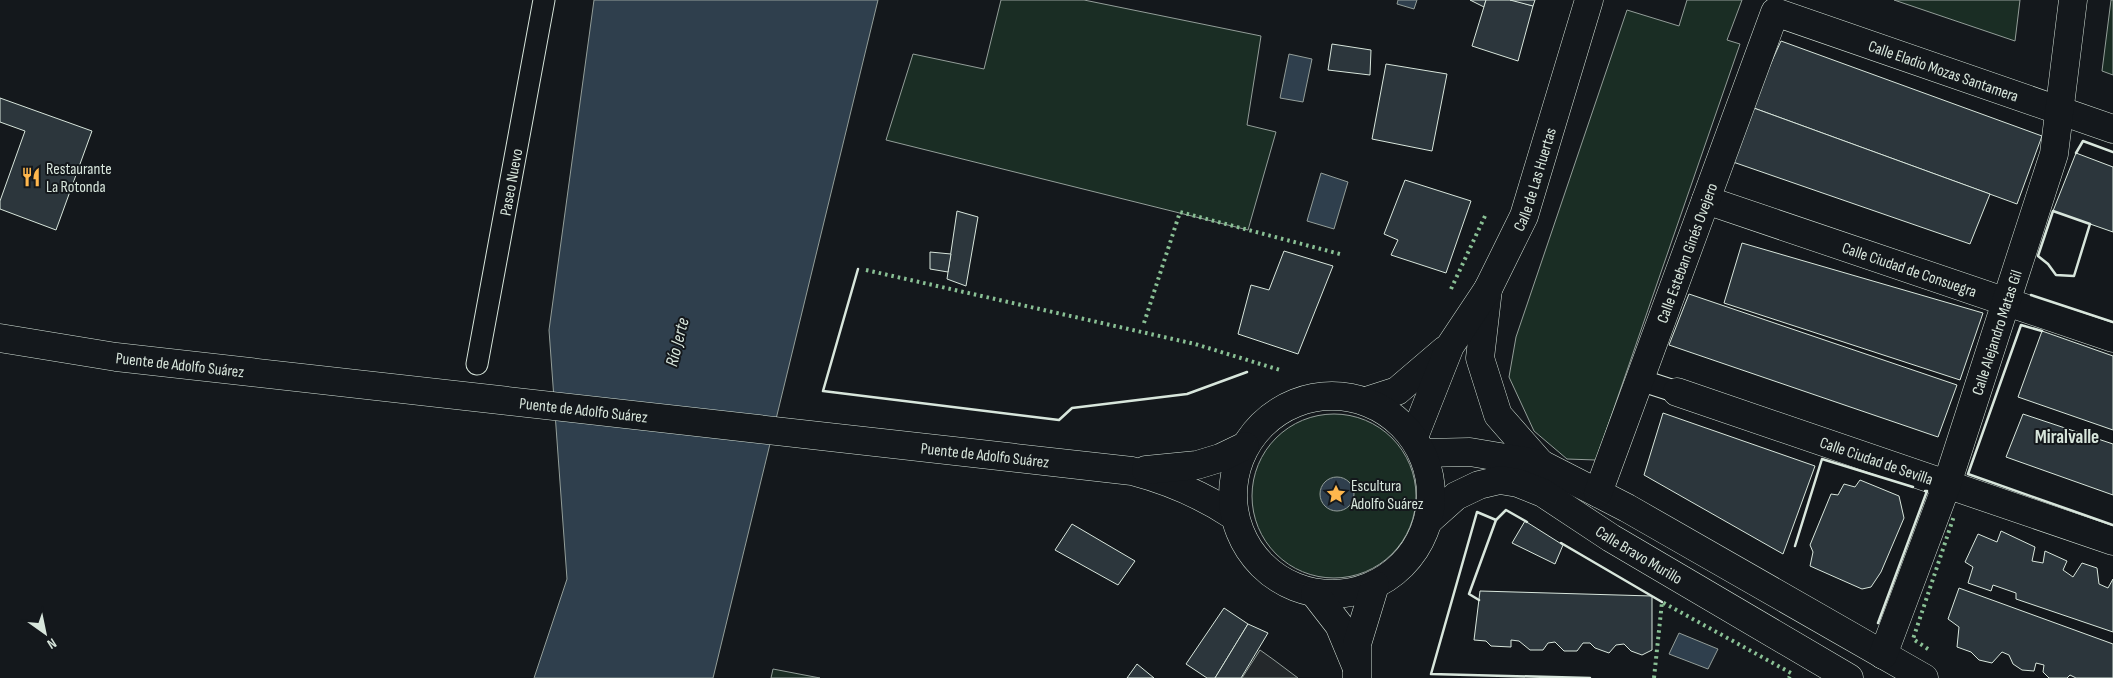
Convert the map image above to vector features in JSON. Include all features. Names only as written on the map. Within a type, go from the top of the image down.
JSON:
[{"type":"street","name":"Paseo Nuevo","points":[[477,364],[544,0]]},
{"type":"street","name":"Calle de Las Huertas","points":[[1450,346],[1488,289],[1524,216],[1589,0]]},
{"type":"street","name":"Calle Alejandro Matas Gil","points":[[1883,655],[1947,484],[2054,154],[2073,0]]},
{"type":"street","name":"Calle Eladio Mozas Santamera","points":[[1774,12],[2113,129]]},
{"type":"street","name":"Calle Esteban Ginés Ovejero","points":[[1598,493],[1774,12]]},
{"type":"street","name":"Calle Ciudad de Consuegra","points":[[1706,200],[2113,338]]},
{"type":"street","name":"Calle Bravo Murillo","points":[[1488,289],[1480,358],[1498,415],[1541,464]]},
{"type":"street","points":[[0,338],[35,345]]},
{"type":"street","points":[[0,344],[35,345]]},
{"type":"street","name":"Puente de Adolfo Suárez","points":[[35,345],[116,357],[1128,470]]},
{"type":"street","points":[[1366,401],[1397,391],[1450,346]]},
{"type":"street","points":[[1418,445],[1450,346]]},
{"type":"street","name":"Calle Ciudad de Sevilla","points":[[1640,380],[2113,541]]},
{"type":"street","points":[[1339,395],[1366,401],[1392,415],[1418,445],[1430,475],[1432,498],[1428,521],[1417,547],[1399,570],[1374,585],[1346,594],[1315,594],[1287,585],[1262,567],[1244,544],[1234,516],[1232,492],[1236,468],[1245,446],[1262,424],[1285,407],[1311,398],[1339,395]]},
{"type":"street","name":"Calle Bravo Murillo","points":[[1418,445],[1541,464],[1598,493],[1924,678]]},
{"type":"street","points":[[1128,470],[1197,465],[1220,458],[1245,446]]},
{"type":"street","points":[[1128,470],[1184,487],[1208,498],[1234,516]]},
{"type":"street","name":"Calle Bravo Murillo","points":[[1428,521],[1456,496],[1478,485],[1500,480],[1518,483],[1543,493],[1611,538],[1837,675]]},
{"type":"street","points":[[1356,673],[1357,644],[1374,585]]},
{"type":"street","points":[[1315,594],[1339,625],[1356,673]]},
{"type":"green space","points":[[1001,0],[1084,0],[1261,36],[1247,125],[1276,132],[1248,230],[886,140],[913,54],[984,69]]},
{"type":"green space","points":[[1687,0],[1742,0],[1727,40],[1740,44],[1596,460],[1567,459],[1534,431],[1509,377],[1516,337],[1627,10],[1679,26]]},
{"type":"green space","points":[[1894,0],[2020,0],[2015,41]]},
{"type":"green space","points":[[2111,0],[2113,0],[2113,75],[2102,71]]},
{"type":"green space","points":[[1334,414],[1358,418],[1379,428],[1392,438],[1402,451],[1412,472],[1416,496],[1412,520],[1402,541],[1392,554],[1379,564],[1358,574],[1334,578],[1310,574],[1289,564],[1276,554],[1266,541],[1256,520],[1252,496],[1256,472],[1266,451],[1276,438],[1289,428],[1310,418]]},
{"type":"green space","points":[[773,669],[820,678],[771,678]]},
{"type":"shaded area","points":[[1260,650],[1274,660],[1298,678],[1242,678]]},
{"type":"water","name":"Río Jerte","points":[[594,0],[878,0],[713,678],[534,678],[567,579],[549,330]]},
{"type":"water","points":[[1398,0],[1417,0],[1414,9],[1397,4]]},
{"type":"water","points":[[1289,54],[1312,59],[1303,102],[1280,98]]},
{"type":"water","points":[[1321,173],[1348,182],[1334,229],[1307,221]]},
{"type":"water","points":[[1337,477],[1344,478],[1349,482],[1353,487],[1353,501],[1349,506],[1344,510],[1337,511],[1330,510],[1325,506],[1321,501],[1320,494],[1321,487],[1325,482],[1330,478]]},
{"type":"water","points":[[1679,633],[1718,649],[1708,669],[1669,654]]},
{"type":"building","points":[[1470,0],[1486,0],[1484,7]]},
{"type":"building","points":[[1486,0],[1513,0],[1533,6],[1518,61],[1472,46]]},
{"type":"building","points":[[1510,0],[1535,0],[1533,6]]},
{"type":"building","points":[[1781,41],[2042,136],[2017,204],[1751,107]]},
{"type":"building","points":[[1332,44],[1371,50],[1370,75],[1328,70]]},
{"type":"building","points":[[1386,64],[1447,74],[1432,151],[1372,139]]},
{"type":"building","points":[[0,98],[92,131],[56,230],[0,209],[0,201],[25,131],[0,122]]},
{"type":"building","points":[[1751,107],[1990,194],[1970,244],[1733,162]]},
{"type":"building","points":[[2076,153],[2113,167],[2113,232],[2053,211]]},
{"type":"building","points":[[1405,180],[1471,201],[1446,273],[1391,255],[1398,240],[1384,234]]},
{"type":"building","points":[[957,211],[978,217],[966,286],[947,279]]},
{"type":"building","points":[[1742,243],[1983,313],[1960,380],[1724,303]]},
{"type":"building","points":[[1284,251],[1333,266],[1298,354],[1238,334],[1251,285],[1269,290]]},
{"type":"building","points":[[930,252],[951,254],[948,272],[930,269]]},
{"type":"building","points":[[1689,294],[1957,385],[1938,437],[1669,345]]},
{"type":"building","points":[[2042,331],[2113,356],[2113,430],[2018,397]]},
{"type":"building","points":[[1663,413],[1815,466],[1783,554],[1644,475]]},
{"type":"building","points":[[2023,414],[2113,444],[2113,495],[2006,457]]},
{"type":"building","points":[[1860,480],[1899,496],[1904,518],[1881,572],[1871,587],[1862,589],[1810,566],[1813,552],[1810,545],[1831,494],[1838,495],[1844,484],[1855,487]]},
{"type":"building","points":[[1525,521],[1563,545],[1555,564],[1512,543]]},
{"type":"building","points":[[1072,524],[1135,561],[1118,585],[1055,550]]},
{"type":"building","points":[[2001,531],[2035,547],[2032,561],[2043,563],[2045,551],[2067,561],[2063,570],[2073,577],[2082,563],[2097,568],[2099,584],[2108,588],[2113,579],[2113,632],[2016,599],[2016,593],[1993,585],[1991,591],[1968,583],[1973,567],[1965,562],[1978,534],[1997,542]]},
{"type":"building","points":[[1959,588],[2113,644],[2113,678],[2076,678],[2070,675],[2067,678],[2049,678],[2043,672],[2044,665],[2036,663],[2034,671],[2022,670],[2013,664],[2009,655],[2002,652],[1992,663],[1979,660],[1971,652],[1957,647],[1959,627],[1948,619]]},
{"type":"building","points":[[1480,591],[1652,596],[1652,650],[1642,655],[1631,651],[1624,644],[1616,645],[1609,653],[1595,648],[1590,643],[1583,643],[1577,651],[1564,651],[1555,642],[1548,643],[1543,650],[1530,650],[1519,641],[1511,640],[1511,647],[1491,646],[1486,641],[1474,640]]},
{"type":"building","points":[[1224,608],[1248,624],[1215,678],[1207,678],[1186,664]]},
{"type":"building","points":[[1248,624],[1268,633],[1241,678],[1215,678]]},
{"type":"building","points":[[1137,664],[1154,678],[1127,678]]},
{"type":"hedge","points":[[1144,323],[1180,212],[1340,254]]},
{"type":"hedge","points":[[1451,289],[1485,216]]},
{"type":"hedge","points":[[866,270],[1195,344],[1280,370]]},
{"type":"hedge","points":[[1928,649],[1913,639],[1954,516]]},
{"type":"hedge","points":[[1654,678],[1662,602],[1791,673],[1789,678]]},
{"type":"wall","points":[[2076,153],[2083,141],[2113,152]]},
{"type":"wall","points":[[2053,211],[2090,224],[2074,276],[2056,275],[2048,264],[2038,256],[2053,211]]},
{"type":"wall","points":[[858,269],[823,391],[1059,420],[1072,408],[1187,394],[1247,372]]},
{"type":"wall","points":[[2031,295],[2113,322]]},
{"type":"wall","points":[[2042,331],[2021,325],[1968,474],[2113,525]]},
{"type":"wall","points":[[1795,546],[1822,459],[1913,487]]},
{"type":"wall","points":[[1878,623],[1927,491],[1925,491]]},
{"type":"wall","points":[[1479,600],[1469,594],[1496,520],[1506,510],[1527,522]]},
{"type":"wall","points":[[1496,520],[1477,512],[1431,674],[1590,678]]},
{"type":"wall","points":[[1561,543],[1662,602]]},
{"type":"place","name":"Restaurante La Rotonda","points":[[31,177]]},
{"type":"place","name":"Escultura Adolfo Suárez","points":[[1336,494]]},
{"type":"district","name":"Miralvalle","points":[[2067,436]]}]
